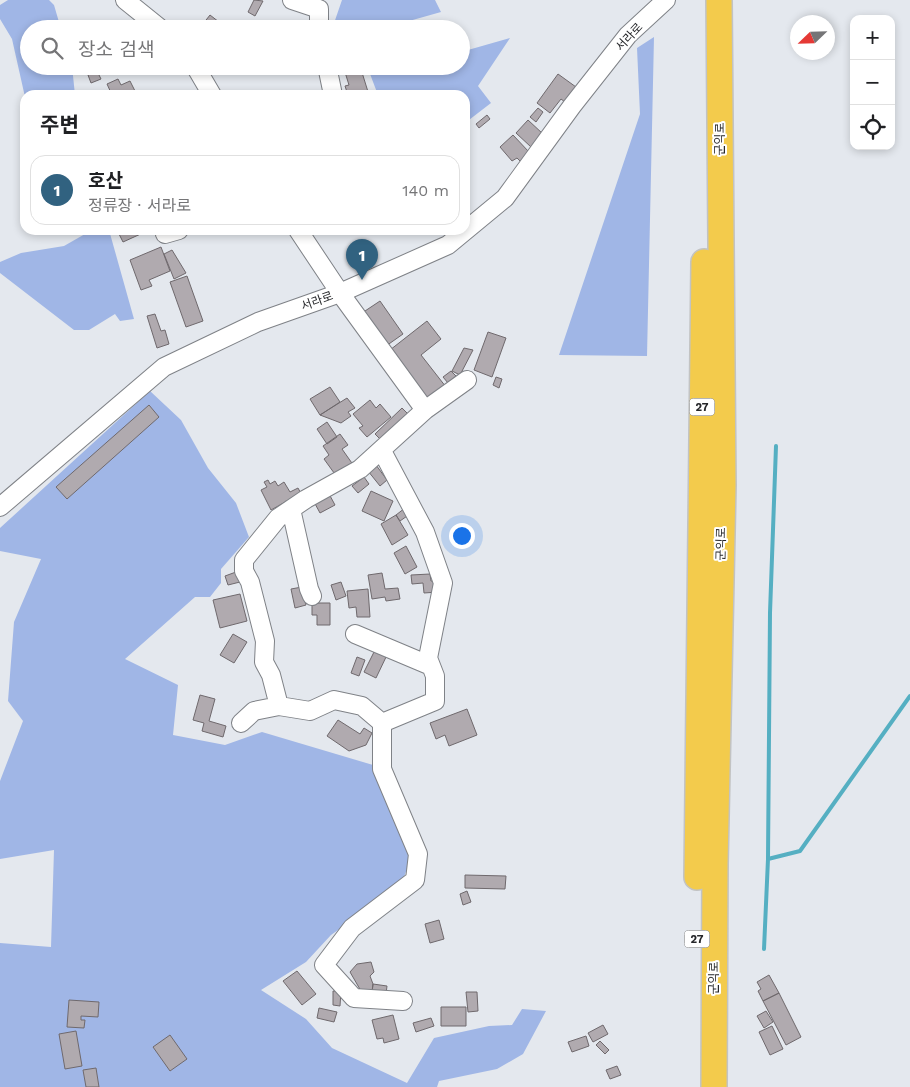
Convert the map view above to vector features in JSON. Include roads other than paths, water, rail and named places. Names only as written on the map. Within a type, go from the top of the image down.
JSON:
[{"type":"highway","name":"군익로","points":[[698,1087],[698,792],[713,9]]},
{"type":"highway","name":"군익로","points":[[713,9],[722,486],[714,864],[714,1087]]},
{"type":"street","points":[[125,0],[150,20]]},
{"type":"street","points":[[292,0],[319,9],[319,20]]},
{"type":"street","name":"서라로","points":[[470,227],[505,198],[572,106],[628,34],[666,0]]},
{"type":"street","points":[[200,75],[209,90]]},
{"type":"street","points":[[329,75],[332,90]]},
{"type":"street","points":[[301,235],[340,293],[426,410]]},
{"type":"street","name":"서라로","points":[[0,507],[164,367],[258,322],[340,293],[448,245],[460,235]]},
{"type":"street","points":[[279,706],[271,675],[264,662],[265,641],[250,582],[244,570],[244,560],[278,518],[306,498],[360,469],[426,410],[467,380]]},
{"type":"street","points":[[382,451],[425,532],[443,583],[428,658],[435,676],[436,701],[382,722]]},
{"type":"street","points":[[292,509],[312,596]]},
{"type":"street","points":[[355,634],[431,666]]},
{"type":"street","points":[[240,723],[254,711],[279,706],[310,711],[334,700],[362,706],[382,722]]},
{"type":"street","points":[[382,722],[382,769],[418,854],[415,880],[352,928],[324,965],[354,998],[403,1001]]},
{"type":"waterway","points":[[768,859],[770,613],[776,446]]},
{"type":"waterway","points":[[764,949],[768,859],[800,851],[910,696]]},
{"type":"place","name":"호산","points":[[362,280]]}]
